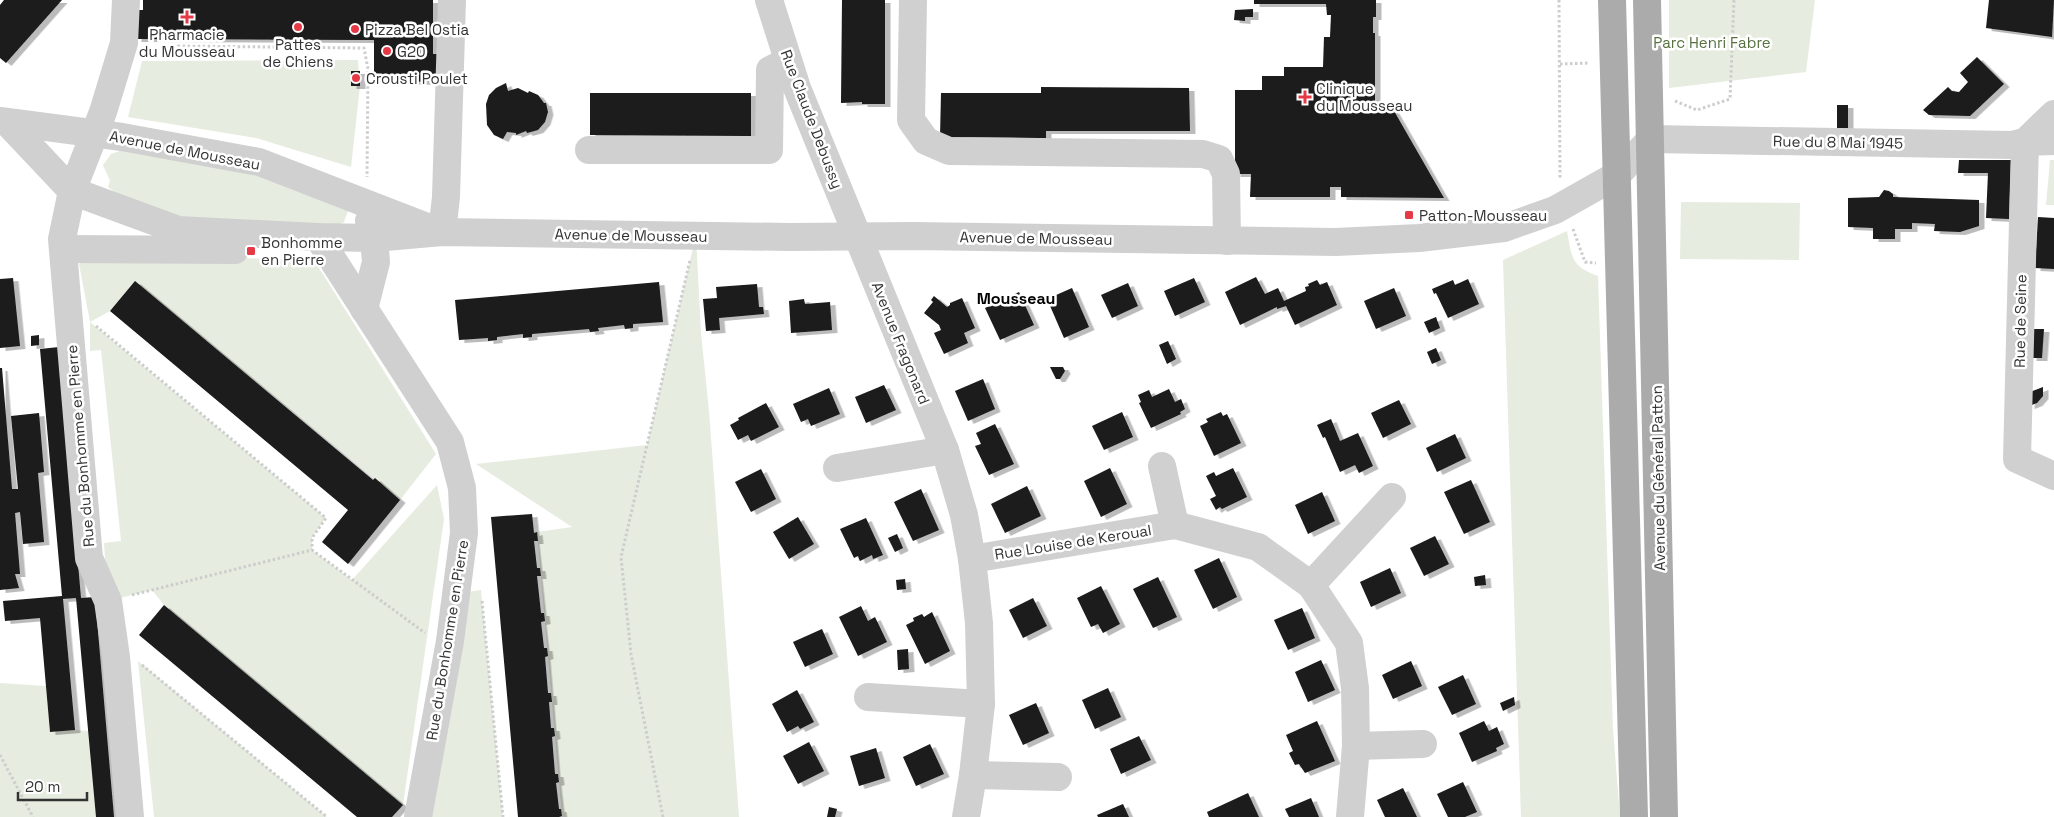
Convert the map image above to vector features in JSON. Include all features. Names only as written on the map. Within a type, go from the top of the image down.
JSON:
[{"type":"main road","points":[[1612,0],[1634,817]]},
{"type":"main road","name":"Avenue du Général Patton","points":[[1647,0],[1664,817]]},
{"type":"main road","points":[[1615,114],[1651,139]]},
{"type":"main road","points":[[1617,175],[1652,200]]},
{"type":"street","name":"Rue du Bonhomme en Pierre","points":[[126,0],[124,43],[95,133],[72,191],[62,239],[90,558],[108,600],[116,657],[130,817]]},
{"type":"street","points":[[442,232],[446,197],[452,0]]},
{"type":"street","name":"Rue Claude Debussy","points":[[769,0],[797,88],[858,236]]},
{"type":"street","points":[[913,0],[911,120],[926,141],[949,151],[1203,154],[1218,159],[1226,174],[1227,241]]},
{"type":"street","points":[[589,150],[769,150],[770,70],[788,61]]},
{"type":"street","points":[[2025,142],[2054,114]]},
{"type":"street","name":"Avenue de Mousseau","points":[[3,122],[95,133],[259,162],[363,188],[442,232]]},
{"type":"street","name":"Avenue de Mousseau","points":[[3,122],[72,191],[178,230],[322,244],[442,232],[1336,242],[1419,238],[1504,228],[1564,205],[1617,175],[1651,139]]},
{"type":"street","name":"Rue du 8 Mai 1945","points":[[1651,139],[2012,145],[2025,142],[2054,141]]},
{"type":"street","name":"Rue de Seine","points":[[2025,142],[2017,459],[2054,476]]},
{"type":"street","points":[[363,188],[374,238],[376,262],[364,309]]},
{"type":"street","name":"Avenue Fragonard","points":[[858,236],[945,450],[964,515],[972,560],[979,623],[980,704],[973,775],[966,817]]},
{"type":"street","name":"Rue du Bonhomme en Pierre","points":[[322,244],[450,442],[462,488],[464,533],[448,650],[418,817]]},
{"type":"street","points":[[63,249],[322,244]]},
{"type":"street","points":[[837,468],[945,450]]},
{"type":"street","points":[[1162,466],[1175,526]]},
{"type":"street","points":[[1311,585],[1392,497]]},
{"type":"street","name":"Rue Louise de Keroual","points":[[972,560],[1175,526],[1258,547],[1311,585],[1349,643],[1356,688],[1356,746],[1350,817]]},
{"type":"street","points":[[868,697],[980,704]]},
{"type":"street","points":[[1356,746],[1423,744]]},
{"type":"street","points":[[973,775],[1058,777]]},
{"type":"path","points":[[1559,0],[1559,173],[1564,205],[1585,262],[1618,264]]},
{"type":"path","points":[[1730,99],[1734,0]]},
{"type":"path","points":[[173,55],[178,46],[364,48],[368,69],[363,188]]},
{"type":"path","points":[[663,817],[631,654],[621,557],[696,236]]},
{"type":"path","points":[[69,324],[90,322],[326,518],[312,538],[312,550]]},
{"type":"path","points":[[312,550],[448,650]]},
{"type":"path","points":[[108,600],[312,550]]},
{"type":"path","points":[[482,600],[503,817]]},
{"type":"path","points":[[116,657],[138,661],[327,817]]},
{"type":"path","points":[[0,755],[33,817]]},
{"type":"green space","name":"Parc Henri Fabre","points":[[1669,0],[1815,0],[1806,72],[1669,88]]},
{"type":"green space","points":[[358,60],[360,86],[351,167],[256,138],[128,117],[142,61]]},
{"type":"green space","points":[[123,150],[210,158],[348,211],[344,222],[333,228],[173,219],[135,207],[108,187],[110,181],[103,165],[111,154]]},
{"type":"green space","points":[[2050,160],[2054,160],[2054,205],[2046,205]]},
{"type":"green space","points":[[1681,202],[1800,203],[1799,260],[1680,259]]},
{"type":"green space","points":[[1567,231],[1574,260],[1582,269],[1598,276],[1613,729],[1620,817],[1521,817],[1503,260]]},
{"type":"green space","points":[[696,235],[701,333],[709,411],[739,817],[562,817],[537,532],[572,527],[476,464],[647,445]]},
{"type":"green space","points":[[89,254],[314,260],[436,454],[400,500],[135,282],[110,311],[90,322],[79,264]]},
{"type":"green space","points":[[90,322],[326,518],[312,537],[312,550],[352,580],[437,485],[444,519],[403,805],[164,605],[152,590],[108,601],[104,543],[121,541],[101,350],[90,351]]},
{"type":"green space","points":[[481,590],[503,817],[430,817],[467,592]]},
{"type":"green space","points":[[138,661],[327,817],[154,817]]},
{"type":"green space","points":[[0,683],[46,686],[50,732],[89,731],[96,817],[0,817]]},
{"type":"building","points":[[4,0],[62,0],[6,63],[0,58],[0,5]]},
{"type":"building","points":[[143,0],[433,0],[433,54],[440,54],[439,82],[374,81],[374,40],[136,39],[136,10],[143,10]]},
{"type":"building","points":[[842,0],[885,0],[885,104],[841,103]]},
{"type":"building","name":"Clinique du Mousseau","points":[[1254,0],[1376,0],[1376,17],[1373,17],[1373,33],[1375,33],[1375,104],[1390,104],[1444,198],[1341,197],[1341,187],[1330,187],[1330,197],[1250,197],[1251,174],[1235,174],[1235,90],[1262,90],[1262,76],[1284,76],[1284,67],[1323,67],[1324,37],[1330,37],[1331,15],[1327,15],[1326,4],[1254,4]]},
{"type":"building","points":[[1989,0],[2054,0],[2052,37],[1986,28]]},
{"type":"building","points":[[1253,9],[1253,17],[1245,17],[1245,21],[1234,20],[1235,10]]},
{"type":"building","points":[[1977,57],[2004,84],[1970,116],[1929,115],[1923,110],[1948,87],[1952,91],[1959,92],[1968,82],[1960,73]]},
{"type":"building","name":"Crousti Poulet","points":[[351,71],[360,71],[360,86],[351,86]]},
{"type":"building","points":[[506,83],[508,91],[518,88],[528,93],[529,91],[538,95],[546,103],[548,112],[545,122],[538,130],[527,133],[526,131],[516,135],[516,133],[507,132],[503,139],[494,135],[487,125],[486,104],[489,95],[496,88]]},
{"type":"building","points":[[1041,87],[1189,88],[1190,131],[1046,131],[1046,138],[940,137],[941,93],[1041,93]]},
{"type":"building","points":[[590,93],[751,93],[751,136],[590,135]]},
{"type":"building","points":[[1837,105],[1848,105],[1848,128],[1837,128]]},
{"type":"building","points":[[1959,160],[2011,160],[2009,219],[1986,218],[1988,173],[1958,173]]},
{"type":"building","points":[[1884,190],[1893,194],[1893,197],[1979,200],[1979,226],[1960,232],[1934,231],[1935,224],[1912,223],[1912,229],[1895,229],[1895,239],[1873,239],[1873,228],[1848,227],[1848,198],[1879,197]]},
{"type":"building","points":[[2038,217],[2054,218],[2054,269],[2035,268]]},
{"type":"building","points":[[1256,277],[1265,294],[1278,288],[1284,301],[1306,291],[1305,287],[1309,286],[1308,284],[1317,280],[1320,285],[1327,282],[1337,305],[1295,325],[1286,306],[1277,309],[1277,307],[1240,325],[1225,292]]},
{"type":"building","points":[[13,278],[20,346],[0,348],[0,279]]},
{"type":"building","points":[[1194,278],[1205,302],[1175,316],[1164,291]]},
{"type":"building","points":[[1468,279],[1479,304],[1448,318],[1436,293],[1434,294],[1432,289],[1453,280],[1455,285]]},
{"type":"building","points":[[135,281],[373,480],[375,478],[400,500],[348,564],[322,542],[348,510],[110,311]]},
{"type":"building","points":[[659,282],[663,322],[633,324],[633,328],[625,329],[624,325],[598,328],[599,331],[590,332],[589,329],[532,334],[532,337],[523,338],[523,334],[497,337],[497,340],[488,341],[488,338],[459,340],[455,300]]},
{"type":"building","points":[[1128,283],[1138,306],[1112,318],[1101,295]]},
{"type":"building","points":[[757,284],[759,307],[763,307],[764,314],[719,318],[720,330],[706,331],[703,299],[717,298],[716,287]]},
{"type":"building","points":[[1072,288],[1089,327],[1064,338],[1047,299]]},
{"type":"building","points":[[1394,288],[1406,316],[1376,329],[1364,301]]},
{"type":"building","points":[[1019,292],[1034,325],[1000,340],[985,308]]},
{"type":"building","points":[[934,296],[947,307],[950,303],[962,298],[975,328],[964,333],[968,343],[944,354],[934,333],[941,330],[939,325],[924,313],[933,302],[931,300]]},
{"type":"building","points":[[804,299],[805,304],[830,302],[832,330],[791,333],[789,301]]},
{"type":"building","points":[[1436,317],[1440,328],[1429,333],[1424,322]]},
{"type":"building","points":[[2033,329],[2044,329],[2042,358],[2031,358]]},
{"type":"building","points":[[39,335],[39,345],[31,346],[31,336]]},
{"type":"building","points":[[1168,341],[1176,359],[1167,364],[1159,345]]},
{"type":"building","points":[[59,347],[81,598],[95,597],[114,817],[96,817],[76,598],[63,599],[75,730],[50,732],[40,618],[5,621],[3,601],[62,596],[40,349]]},
{"type":"building","points":[[1436,348],[1441,360],[1432,364],[1427,352]]},
{"type":"building","points":[[1050,367],[1063,367],[1065,371],[1060,379],[1056,379]]},
{"type":"building","points":[[0,368],[2,368],[12,489],[18,489],[11,416],[39,413],[44,472],[38,473],[44,542],[23,544],[20,512],[15,513],[20,574],[15,574],[19,588],[0,590]]},
{"type":"building","points":[[983,379],[995,409],[968,421],[955,391]]},
{"type":"building","points":[[884,385],[896,410],[866,423],[855,397]]},
{"type":"building","points":[[2043,387],[2043,396],[2037,403],[2029,406],[2030,392]]},
{"type":"building","points":[[829,388],[840,414],[811,426],[808,419],[801,422],[793,404]]},
{"type":"building","points":[[1169,389],[1175,402],[1181,399],[1185,409],[1180,412],[1181,414],[1151,428],[1139,403],[1141,402],[1138,395],[1149,390],[1152,397]]},
{"type":"building","points":[[1399,400],[1411,424],[1383,438],[1371,413]]},
{"type":"building","points":[[766,403],[779,427],[751,441],[748,435],[738,440],[730,425],[739,420],[738,418]]},
{"type":"building","points":[[1122,412],[1133,437],[1104,450],[1092,426]]},
{"type":"building","points":[[1221,412],[1223,416],[1227,414],[1241,443],[1214,456],[1200,426],[1208,422],[1206,419]]},
{"type":"building","points":[[1331,419],[1340,441],[1358,433],[1373,466],[1359,473],[1355,465],[1340,472],[1325,437],[1323,438],[1317,425]]},
{"type":"building","points":[[995,424],[1014,464],[989,475],[975,446],[981,444],[976,433]]},
{"type":"building","points":[[1455,434],[1466,458],[1437,472],[1426,448]]},
{"type":"building","points":[[1110,468],[1127,504],[1101,517],[1084,481]]},
{"type":"building","points":[[1233,468],[1247,497],[1216,510],[1210,499],[1216,496],[1206,476],[1214,472],[1216,476]]},
{"type":"building","points":[[761,469],[776,499],[751,512],[735,482]]},
{"type":"building","points":[[1471,480],[1490,522],[1464,534],[1444,492]]},
{"type":"building","points":[[1027,486],[1041,516],[1005,533],[991,504]]},
{"type":"building","points":[[921,489],[939,530],[913,541],[894,502]]},
{"type":"building","points":[[1322,492],[1335,521],[1308,534],[1295,505]]},
{"type":"building","points":[[532,514],[534,533],[537,532],[538,541],[534,541],[537,568],[540,568],[541,576],[537,576],[541,613],[544,613],[545,621],[541,622],[544,648],[547,648],[548,656],[545,657],[548,693],[551,693],[552,702],[549,702],[551,728],[554,728],[555,736],[552,737],[555,774],[558,774],[559,782],[556,783],[559,809],[561,809],[562,816],[559,817],[518,817],[491,517]]},
{"type":"building","points":[[798,517],[814,544],[789,559],[773,532]]},
{"type":"building","points":[[866,518],[883,555],[873,559],[872,555],[860,561],[858,556],[854,558],[840,529]]},
{"type":"building","points":[[897,534],[903,548],[895,552],[888,538]]},
{"type":"building","points":[[1435,536],[1449,564],[1424,576],[1410,548]]},
{"type":"building","points":[[1219,558],[1237,597],[1213,609],[1194,570]]},
{"type":"building","points":[[1390,568],[1401,593],[1371,607],[1360,582]]},
{"type":"building","points":[[1485,575],[1486,585],[1475,586],[1474,577]]},
{"type":"building","points":[[1158,577],[1177,617],[1153,628],[1133,589]]},
{"type":"building","points":[[905,579],[906,589],[897,590],[896,580]]},
{"type":"building","points":[[1101,586],[1120,624],[1103,633],[1098,624],[1091,627],[1077,598]]},
{"type":"building","points":[[1033,598],[1047,626],[1023,638],[1009,610]]},
{"type":"building","points":[[164,605],[403,805],[392,817],[357,817],[139,635]]},
{"type":"building","points":[[861,606],[868,621],[875,617],[887,642],[858,656],[839,617]]},
{"type":"building","points":[[1302,608],[1315,638],[1288,650],[1274,620]]},
{"type":"building","points":[[932,612],[950,651],[925,664],[906,625],[914,621],[913,618],[922,614],[924,617]]},
{"type":"building","points":[[822,629],[833,654],[805,667],[793,642]]},
{"type":"building","points":[[908,649],[909,669],[898,670],[897,650]]},
{"type":"building","points":[[1321,660],[1335,690],[1308,702],[1295,672]]},
{"type":"building","points":[[1411,661],[1422,686],[1393,699],[1382,675]]},
{"type":"building","points":[[1463,675],[1476,704],[1452,715],[1438,687]]},
{"type":"building","points":[[1108,688],[1121,717],[1095,729],[1082,700]]},
{"type":"building","points":[[797,690],[814,722],[800,729],[798,726],[787,732],[772,704]]},
{"type":"building","points":[[1514,697],[1515,705],[1503,711],[1500,703]]},
{"type":"building","points":[[1036,703],[1049,733],[1023,745],[1009,715]]},
{"type":"building","points":[[1317,721],[1335,761],[1305,773],[1299,764],[1295,765],[1289,753],[1293,751],[1286,735]]},
{"type":"building","points":[[1484,721],[1489,731],[1497,727],[1504,744],[1496,748],[1497,751],[1472,762],[1459,733]]},
{"type":"building","points":[[1139,736],[1151,760],[1121,774],[1110,749]]},
{"type":"building","points":[[809,742],[824,771],[798,784],[783,756]]},
{"type":"building","points":[[930,744],[944,774],[916,786],[903,757]]},
{"type":"building","points":[[876,748],[885,778],[859,786],[850,756]]},
{"type":"building","points":[[1463,782],[1477,812],[1465,817],[1448,817],[1437,794]]},
{"type":"building","points":[[1403,788],[1417,817],[1385,817],[1377,800]]},
{"type":"building","points":[[1248,793],[1259,817],[1209,817],[1207,812]]},
{"type":"building","points":[[1311,798],[1319,817],[1289,817],[1285,809]]},
{"type":"building","points":[[1123,804],[1129,817],[1098,817],[1097,815]]},
{"type":"building","points":[[829,807],[837,809],[835,817],[827,817]]},
{"type":"place","name":"Pharmacie du Mousseau","points":[[187,17]]},
{"type":"place","name":"Pattes de Chiens","points":[[298,27]]},
{"type":"place","name":"Pizza Bel Ostia","points":[[355,29]]},
{"type":"place","name":"G20","points":[[387,51]]},
{"type":"place","name":"Crousti Poulet","points":[[356,78]]},
{"type":"place","name":"Clinique du Mousseau","points":[[1305,97]]},
{"type":"place","name":"Patton-Mousseau","points":[[1409,215]]},
{"type":"place","name":"Bonhomme en Pierre","points":[[251,251]]},
{"type":"district","name":"Mousseau","points":[[1016,298]]}]
